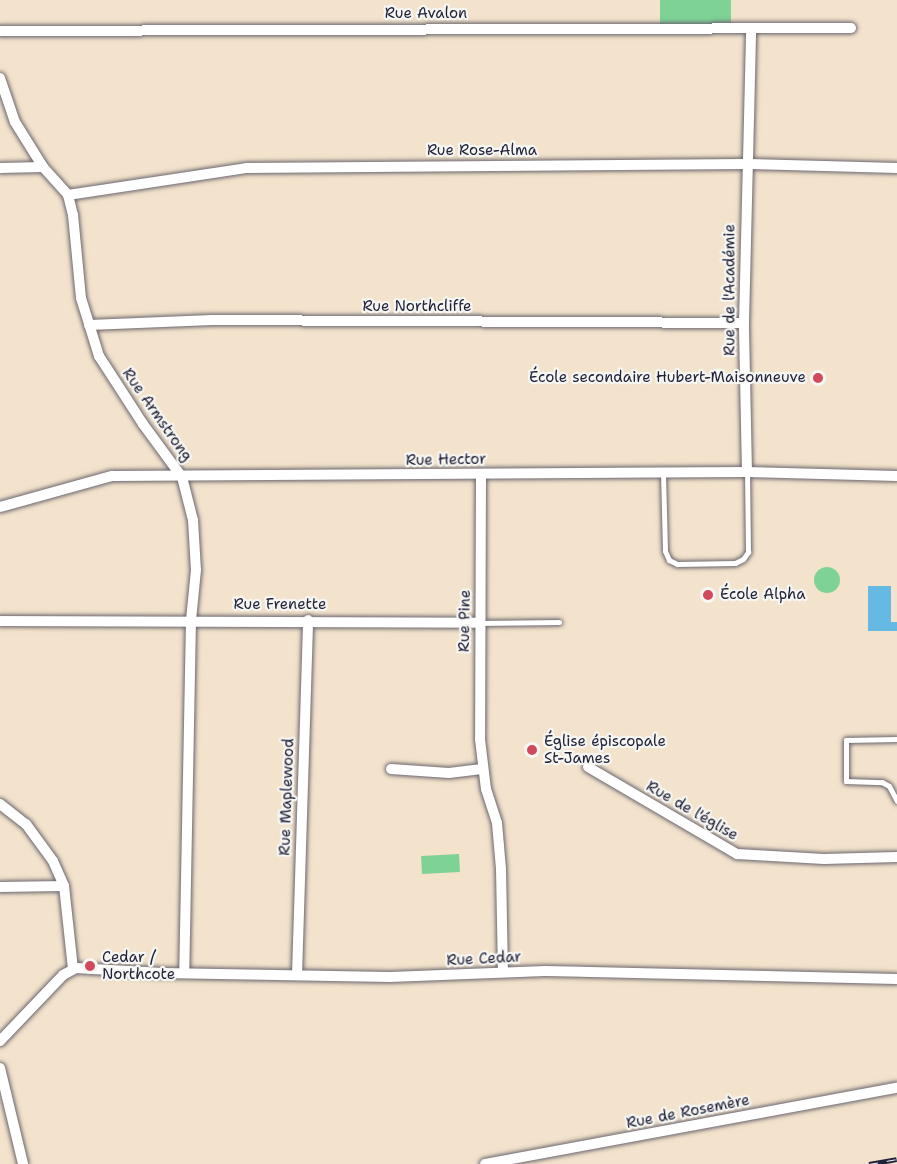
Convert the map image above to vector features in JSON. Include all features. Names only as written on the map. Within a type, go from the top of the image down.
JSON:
[{"type":"street","name":"Rue de l'Académie","points":[[747,472],[744,323],[751,28]]},
{"type":"street","name":"Rue Avalon","points":[[0,31],[851,28]]},
{"type":"street","points":[[0,78],[15,122],[43,167],[68,195]]},
{"type":"street","name":"Rue Rose-Alma","points":[[68,195],[246,168],[746,164],[897,168]]},
{"type":"street","points":[[0,168],[43,167]]},
{"type":"street","name":"Rue Armstrong","points":[[68,195],[73,215],[81,298],[99,356],[143,424],[182,477],[193,520],[196,570],[191,620],[184,974]]},
{"type":"street","name":"Rue Northcliffe","points":[[89,325],[212,320],[744,323]]},
{"type":"street","name":"Rue Hector","points":[[0,507],[112,476],[747,472],[897,476]]},
{"type":"street","name":"Rue Pine","points":[[481,474],[478,682],[482,769],[497,823],[501,869],[503,972]]},
{"type":"street","name":"Rue Frenette","points":[[0,621],[308,620],[480,623]]},
{"type":"street","name":"Rue Maplewood","points":[[297,975],[308,620]]},
{"type":"street","name":"Rue de l'église","points":[[588,767],[737,854],[824,859],[897,858]]},
{"type":"street","points":[[391,769],[449,773],[482,769]]},
{"type":"street","points":[[0,804],[26,824],[53,861],[64,886],[73,969],[63,975],[0,1041]]},
{"type":"street","points":[[0,887],[64,886]]},
{"type":"street","name":"Rue Cedar","points":[[73,969],[184,974],[409,977],[503,972],[897,979]]},
{"type":"street","points":[[0,1068],[23,1164]]},
{"type":"street","name":"Rue de Rosemère","points":[[485,1164],[897,1088]]},
{"type":"lane","name":"Rue de l'Académie","points":[[663,473],[665,551],[669,560],[677,564],[735,563],[743,559],[748,552],[747,472]]},
{"type":"lane","name":"Rue Frenette","points":[[480,623],[559,622]]},
{"type":"lane","points":[[897,739],[846,740],[846,781],[882,782],[889,786],[897,801]]},
{"type":"green space","points":[[660,0],[731,0],[731,24],[660,24]]},
{"type":"green space","points":[[827,567],[836,571],[840,580],[836,589],[827,593],[818,589],[814,580],[818,571]]},
{"type":"green space","points":[[459,854],[460,872],[422,874],[421,856]]},
{"type":"water","points":[[868,586],[891,586],[891,622],[897,622],[897,631],[868,631]]},
{"type":"railway","points":[[869,1164],[897,1159]]},
{"type":"place","name":"École secondaire Hubert-Maisonneuve","points":[[818,378]]},
{"type":"place","name":"École Alpha","points":[[708,595]]},
{"type":"place","name":"Église épiscopale St-James","points":[[532,750]]},
{"type":"place","name":"Cedar / Northcote","points":[[90,966]]}]
